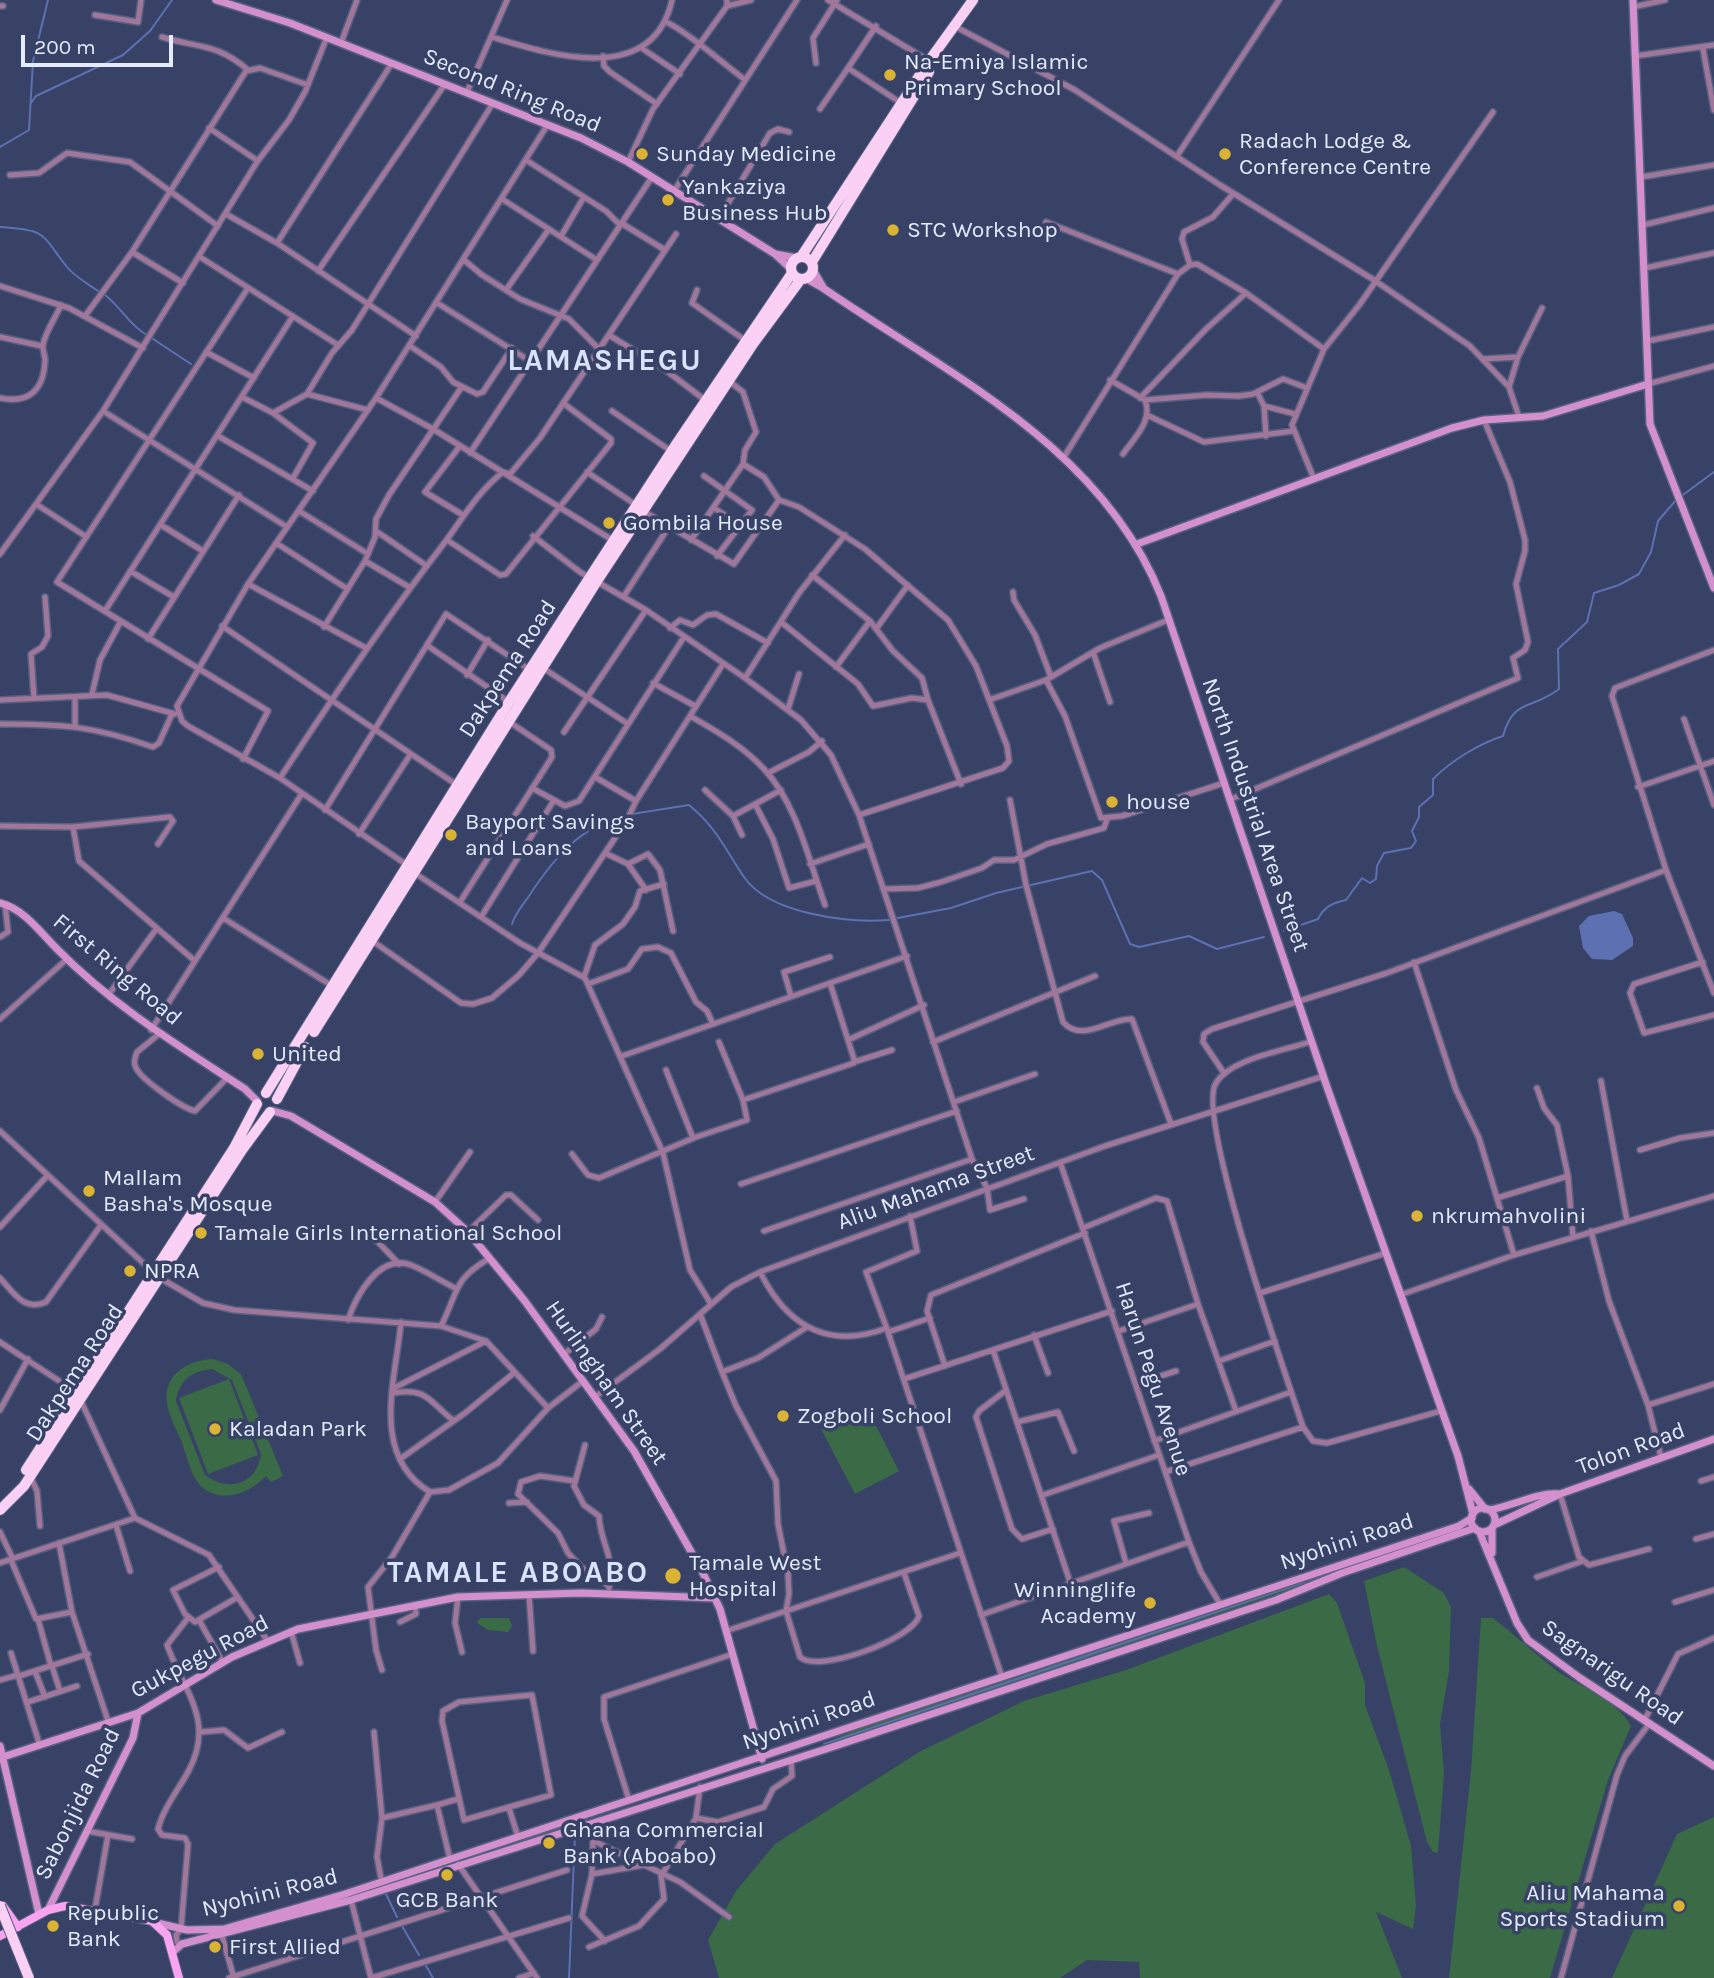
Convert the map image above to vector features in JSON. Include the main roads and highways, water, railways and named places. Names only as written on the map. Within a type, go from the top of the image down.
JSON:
[{"type":"highway","points":[[797,275],[812,266],[888,132],[973,0]]},
{"type":"highway","points":[[797,275],[799,257],[888,132],[901,103],[929,61],[942,47]]},
{"type":"highway","points":[[799,257],[812,266]]},
{"type":"highway","name":"Dakpema Road","points":[[0,1502],[16,1486],[78,1396],[156,1275],[246,1129],[261,1098],[542,668],[614,541],[640,508],[671,451],[746,341],[797,275]]},
{"type":"highway","name":"Dakpema Road","points":[[156,1275],[274,1106],[285,1079],[371,940],[457,785],[509,702],[640,508],[730,381],[797,275]]},
{"type":"highway","points":[[261,1098],[274,1106],[264,1112],[261,1098]]},
{"type":"highway","name":"Dakpema Road","points":[[0,1510],[30,1476],[78,1396]]},
{"type":"highway","points":[[0,1904],[29,1978]]},
{"type":"highway","points":[[0,1919],[23,1978]]},
{"type":"main road","name":"Second Ring Road","points":[[216,0],[327,37],[548,124],[628,162],[775,254],[797,275]]},
{"type":"main road","points":[[1633,4],[1652,435],[1682,503],[1714,588]]},
{"type":"main road","name":"Second Ring Road","points":[[775,254],[799,257]]},
{"type":"main road","name":"North Industrial Area Street","points":[[812,266],[823,288]]},
{"type":"main road","name":"North Industrial Area Street","points":[[797,275],[823,288],[1014,416],[1064,457],[1137,544],[1151,571],[1441,1411],[1466,1486],[1477,1530]]},
{"type":"main road","points":[[1137,544],[1452,428],[1484,420],[1550,414],[1648,384]]},
{"type":"main road","name":"First Ring Road","points":[[2,904],[19,910],[67,959],[151,1030],[261,1098]]},
{"type":"main road","name":"Hurlingham Street","points":[[274,1106],[435,1202],[468,1232],[491,1258],[595,1397],[634,1451],[715,1598],[764,1767]]},
{"type":"main road","name":"Tolon Road","points":[[1560,1494],[1714,1439]]},
{"type":"main road","name":"North Industrial Area Street","points":[[1466,1486],[1487,1509]]},
{"type":"main road","name":"Nyohini Road","points":[[152,1921],[181,1929],[204,1931],[234,1927],[382,1883],[1459,1526],[1487,1509],[1509,1507],[1552,1493],[1560,1494]]},
{"type":"main road","name":"Nyohini Road","points":[[173,1952],[183,1944],[222,1936],[351,1900],[585,1823],[823,1750],[1276,1600],[1342,1573],[1493,1527],[1560,1494]]},
{"type":"main road","name":"Sagnarigu Road","points":[[1487,1509],[1494,1515],[1492,1558]]},
{"type":"main road","name":"Sagnarigu Road","points":[[1477,1530],[1492,1558],[1517,1623],[1528,1640],[1714,1766]]},
{"type":"main road","name":"Gukpegu Road","points":[[1,1758],[138,1713],[223,1662],[291,1631],[457,1597],[608,1590],[715,1598]]},
{"type":"main road","name":"Sabonjida Road","points":[[43,1912],[133,1738],[138,1713]]},
{"type":"main road","points":[[820,1737],[816,1745],[823,1750]]},
{"type":"main road","points":[[0,1746],[43,1912]]},
{"type":"main road","points":[[0,1904],[18,1927]]},
{"type":"main road","points":[[1,1932],[18,1927],[43,1912],[65,1906],[95,1909],[152,1921],[167,1935],[179,1978]]},
{"type":"water","points":[[1614,911],[1622,914],[1633,938],[1633,946],[1612,960],[1592,959],[1583,948],[1579,926],[1589,916]]},
{"type":"waterway","points":[[0,147],[29,130],[33,61],[48,0]]},
{"type":"waterway","points":[[31,103],[36,96],[123,55],[150,31],[172,0]]},
{"type":"waterway","points":[[0,227],[27,230],[41,235],[70,270],[98,291]]},
{"type":"waterway","points":[[105,295],[147,335]]},
{"type":"waterway","points":[[153,339],[191,364]]},
{"type":"waterway","points":[[1680,497],[1714,472]]},
{"type":"waterway","points":[[1284,931],[1318,919],[1329,906],[1346,900],[1362,878],[1370,883],[1376,879],[1377,866],[1384,853],[1411,848],[1416,841],[1412,831],[1419,817],[1419,807],[1433,795],[1433,779],[1465,754],[1503,736],[1507,724],[1518,710],[1559,689],[1558,649],[1587,622],[1594,593],[1619,585],[1639,574],[1651,552],[1658,521],[1676,500]]},
{"type":"waterway","points":[[632,814],[689,805],[714,831],[744,877],[756,890],[771,900],[810,914],[853,920],[889,920]]},
{"type":"waterway","points":[[512,924],[538,882],[570,845],[596,827],[627,815]]},
{"type":"waterway","points":[[898,918],[951,908],[996,893],[1092,871],[1102,880],[1130,944],[1139,947],[1189,936],[1217,949],[1264,937]]},
{"type":"waterway","points":[[824,1744],[1305,1582]]},
{"type":"waterway","points":[[569,1978],[575,1834]]},
{"type":"waterway","points":[[386,1894],[397,1917]]},
{"type":"waterway","points":[[402,1926],[419,1955]]},
{"type":"waterway","points":[[425,1964],[433,1978]]},
{"type":"place","name":"Na-Emiya Islamic Primary School","points":[[890,75]]},
{"type":"place","name":"Sunday Medicine","points":[[642,154]]},
{"type":"place","name":"Radach Lodge & Conference Centre","points":[[1225,154]]},
{"type":"place","name":"Yankaziya Business Hub","points":[[668,200]]},
{"type":"place","name":"STC Workshop","points":[[893,230]]},
{"type":"place","name":"Gombila House","points":[[609,523]]},
{"type":"place","name":"house","points":[[1112,802]]},
{"type":"place","name":"Bayport Savings and Loans","points":[[451,835]]},
{"type":"place","name":"United","points":[[258,1054]]},
{"type":"place","name":"Mallam Basha's Mosque","points":[[89,1191]]},
{"type":"place","name":"nkrumahvolini","points":[[1417,1216]]},
{"type":"place","name":"Tamale Girls International School","points":[[201,1233]]},
{"type":"place","name":"NPRA","points":[[130,1271]]},
{"type":"place","name":"Zogboli School","points":[[783,1416]]},
{"type":"place","name":"Kaladan Park","points":[[215,1429]]},
{"type":"place","name":"Tamale West Hospital","points":[[673,1576]]},
{"type":"place","name":"Winninglife Academy","points":[[1150,1603]]},
{"type":"place","name":"Ghana Commercial Bank (Aboabo)","points":[[549,1843]]},
{"type":"place","name":"GCB Bank","points":[[447,1875]]},
{"type":"place","name":"Aliu Mahama Sports Stadium","points":[[1679,1906]]},
{"type":"place","name":"Republic Bank","points":[[53,1926]]},
{"type":"place","name":"First Allied","points":[[215,1947]]},
{"type":"district","name":"LAMASHEGU","points":[[605,361]]},
{"type":"district","name":"TAMALE ABOABO","points":[[518,1573]]}]
